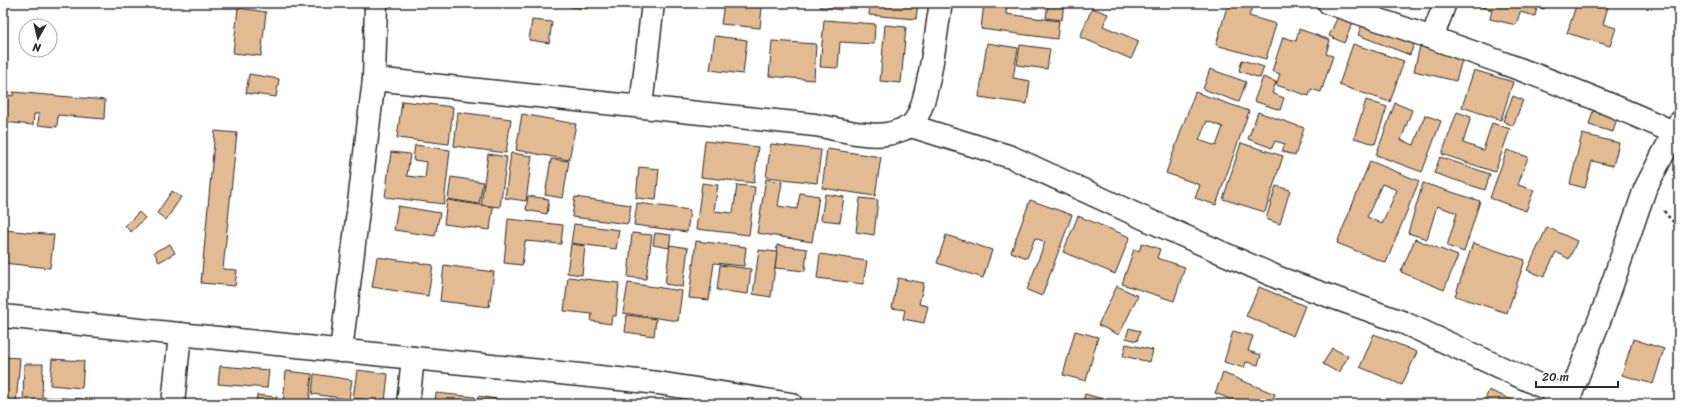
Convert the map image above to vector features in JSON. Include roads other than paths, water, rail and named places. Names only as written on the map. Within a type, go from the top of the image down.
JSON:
[{"type":"street","points":[[341,351],[374,79],[376,3]]},
{"type":"street","points":[[641,106],[653,3]]},
{"type":"street","points":[[911,126],[922,108],[928,87],[941,3]]},
{"type":"street","points":[[374,79],[815,125],[862,133],[888,134],[911,126],[1011,157],[1279,278],[1402,322],[1568,402],[1604,308],[1645,189],[1676,128],[1432,38],[1329,3]]},
{"type":"street","points":[[1432,38],[1445,3]]},
{"type":"street","points":[[3,316],[658,383],[716,399],[791,404]]},
{"type":"street","points":[[173,404],[180,334]]},
{"type":"street","points":[[408,404],[413,358]]}]
